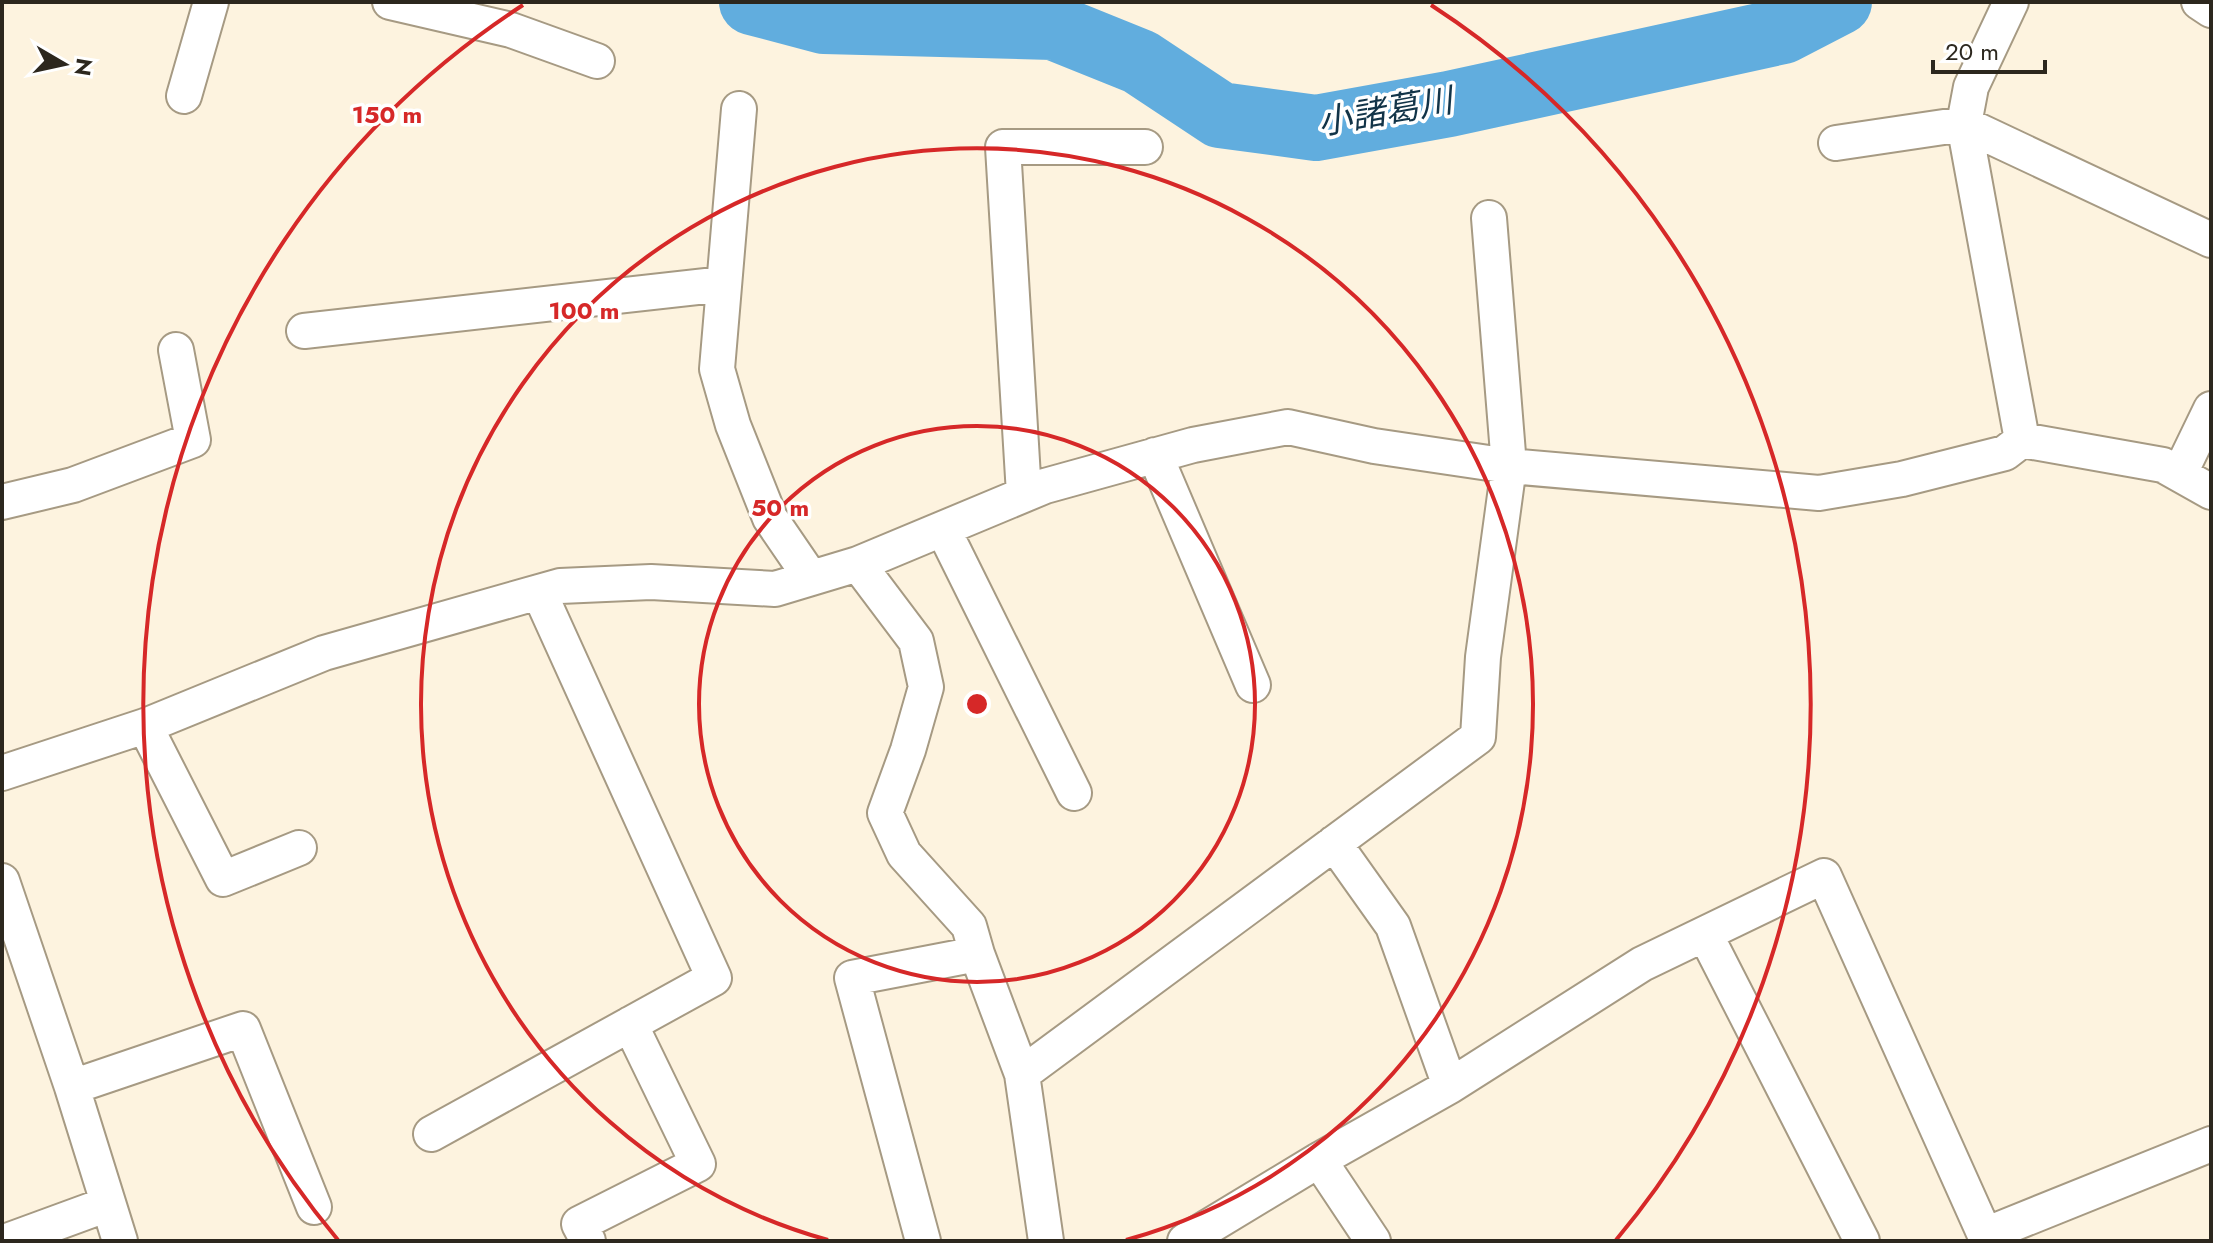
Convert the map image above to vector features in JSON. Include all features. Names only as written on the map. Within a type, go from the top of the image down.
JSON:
[{"type":"street","points":[[184,96],[211,2]]},
{"type":"street","points":[[390,2],[511,30],[597,61]]},
{"type":"street","points":[[2011,2],[1971,87],[1964,124],[2022,440]]},
{"type":"street","points":[[2199,2],[2211,10]]},
{"type":"street","points":[[739,109],[717,369],[733,425],[770,518],[811,578]]},
{"type":"street","points":[[1836,143],[1964,124],[2211,240]]},
{"type":"street","points":[[1024,494],[1003,147],[1145,147]]},
{"type":"street","points":[[1022,1074],[1478,737],[1483,657],[1509,466],[1489,218]]},
{"type":"street","points":[[304,331],[724,284]]},
{"type":"street","points":[[2,502],[73,485],[193,440],[176,350]]},
{"type":"street","points":[[2180,473],[2211,409]]},
{"type":"street","points":[[2,773],[145,726],[324,653],[560,586],[651,582],[775,589],[858,564],[1045,486],[1193,445],[1288,427],[1374,446],[1509,466],[1819,493],[1902,479],[2005,453],[2022,440],[2163,465],[2211,492]]},
{"type":"street","points":[[1155,455],[1253,685]]},
{"type":"street","points":[[943,529],[1074,793]]},
{"type":"street","points":[[858,564],[916,641],[926,687],[885,813],[904,854],[969,926],[1022,1074],[1046,1241]]},
{"type":"street","points":[[431,1134],[714,978],[539,592]]},
{"type":"street","points":[[145,726],[223,879],[299,848]]},
{"type":"street","points":[[1334,843],[1393,926],[1450,1086]]},
{"type":"street","points":[[1185,1241],[1450,1086],[1642,964],[1824,876],[1985,1235],[2211,1144]]},
{"type":"street","points":[[2,881],[120,1241]]},
{"type":"street","points":[[1705,934],[1862,1241]]},
{"type":"street","points":[[923,1241],[852,978],[977,954]]},
{"type":"street","points":[[588,1241],[579,1224],[698,1164],[630,1024]]},
{"type":"street","points":[[72,1087],[243,1029],[314,1207]]},
{"type":"street","points":[[1319,1160],[1373,1241]]},
{"type":"street","points":[[7,1241],[108,1204]]},
{"type":"waterway","name":"小諸葛川","points":[[752,2],[824,21],[1053,27],[1140,62],[1220,115],[1316,128],[1449,104],[1783,31],[1839,2]]}]
